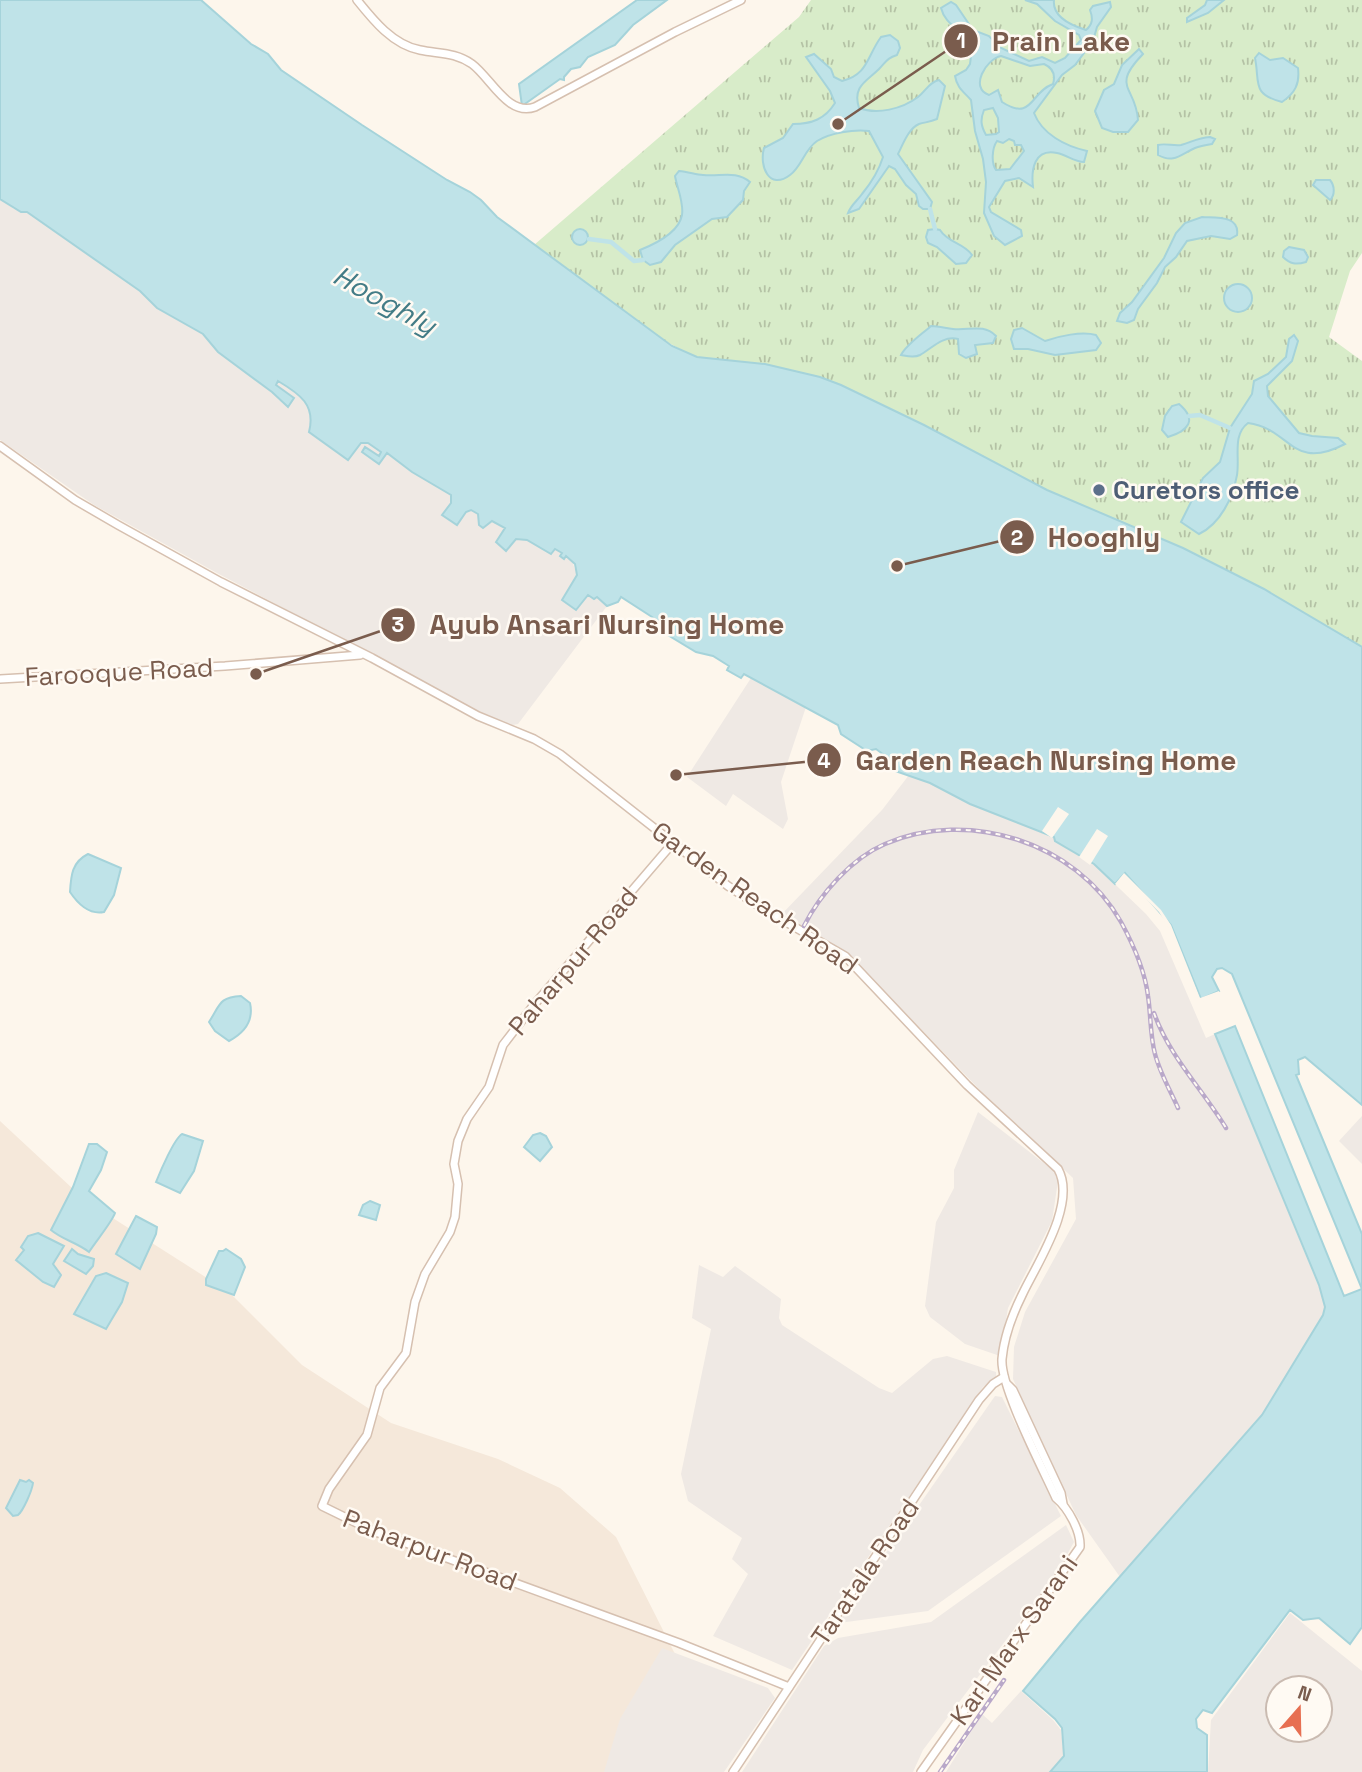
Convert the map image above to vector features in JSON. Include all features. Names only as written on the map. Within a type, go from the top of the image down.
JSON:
[{"type":"main road","points":[[357,0],[381,28],[402,43],[419,50],[448,52],[465,60],[481,71],[513,107],[522,110],[535,107],[674,32],[741,0]]},
{"type":"main road","name":"Garden Reach Road","points":[[0,446],[50,483],[108,520],[221,582],[478,716],[546,745],[672,844],[765,910],[845,956],[967,1085],[1058,1169],[1063,1184],[1059,1216],[1012,1322],[1002,1359],[1006,1381]]},
{"type":"main road","name":"Farooque Road","points":[[0,679],[364,655]]},
{"type":"main road","name":"Paharpur Road","points":[[672,844],[533,1006],[503,1045],[489,1087],[467,1119],[458,1141],[454,1164],[458,1184],[455,1217],[450,1232],[425,1274],[415,1302],[406,1353],[380,1388],[367,1436],[329,1489],[322,1506],[373,1531],[676,1642],[789,1687]]},
{"type":"main road","name":"Karl Marx Sarani","points":[[921,1772],[1080,1547],[1080,1537],[1063,1504],[1056,1498],[1008,1392],[1006,1381]]},
{"type":"main road","name":"Taratala Road","points":[[733,1772],[979,1401],[993,1384],[1006,1381]]},
{"type":"shaded area","points":[[0,199],[14,209],[27,212],[140,291],[157,308],[203,334],[218,352],[288,407],[276,385],[279,381],[302,397],[310,408],[311,423],[348,459],[361,443],[368,443],[381,452],[378,464],[386,453],[451,495],[457,525],[466,512],[471,510],[486,524],[492,521],[505,528],[506,551],[516,539],[524,539],[555,549],[564,559],[566,556],[572,561],[577,575],[563,600],[597,596],[607,606],[518,724],[507,726],[217,573],[94,505],[0,440]]},
{"type":"shaded area","points":[[751,678],[806,707],[781,782],[788,819],[783,829],[733,794],[726,806],[687,777]]},
{"type":"shaded area","points":[[909,775],[970,804],[1055,838],[1055,842],[1094,864],[1160,931],[1206,1038],[1215,1034],[1323,1297],[1323,1315],[1262,1415],[1120,1577],[1076,1515],[1013,1379],[1014,1347],[1025,1312],[1076,1219],[1073,1178],[980,1090],[846,952],[779,917],[882,810]]},
{"type":"shaded area","points":[[978,1112],[1054,1171],[1058,1181],[1052,1221],[1008,1308],[1000,1356],[965,1344],[930,1317],[925,1306],[936,1222],[954,1188],[954,1170]]},
{"type":"shaded area","points":[[1362,1116],[1362,1164],[1339,1141]]},
{"type":"shaded area","points":[[0,1121],[86,1201],[229,1292],[302,1365],[391,1423],[498,1459],[560,1488],[616,1537],[675,1654],[656,1772],[0,1772]]},
{"type":"shaded area","points":[[699,1265],[723,1277],[735,1266],[781,1299],[779,1318],[782,1325],[879,1388],[892,1393],[933,1359],[947,1356],[996,1372],[996,1378],[983,1387],[792,1670],[713,1636],[748,1574],[732,1559],[742,1538],[688,1501],[681,1474],[711,1329],[692,1318]]},
{"type":"shaded area","points":[[995,1396],[1002,1397],[1061,1516],[928,1611],[839,1623],[842,1616]]},
{"type":"shaded area","points":[[1066,1525],[1074,1542],[1058,1571],[923,1750],[913,1772],[742,1772],[824,1646],[838,1638],[931,1622]]},
{"type":"shaded area","points":[[1290,1613],[1362,1671],[1362,1772],[1208,1772],[1211,1720]]},
{"type":"shaded area","points":[[662,1648],[768,1688],[775,1698],[724,1772],[604,1772],[620,1719]]},
{"type":"shaded area","points":[[1021,1691],[1061,1730],[1064,1757],[1050,1772],[946,1772],[982,1714],[992,1723]]},
{"type":"green space","points":[[811,0],[1362,0],[1362,253],[1350,271],[1329,337],[1362,361],[1362,647],[1264,589],[1183,548],[1047,490],[841,385],[820,377],[765,364],[697,357],[685,352],[655,335],[534,245],[799,17]]},
{"type":"water","name":"Hooghly","points":[[0,0],[201,0],[251,44],[268,54],[281,70],[447,180],[470,192],[497,217],[672,346],[697,357],[765,364],[820,377],[841,385],[1047,490],[1183,548],[1264,589],[1362,647],[1362,1105],[1305,1057],[1298,1060],[1299,1074],[1296,1075],[1362,1234],[1362,1289],[1232,974],[1222,968],[1217,969],[1212,977],[1219,991],[1201,999],[1171,925],[1125,873],[1115,884],[1094,864],[1055,841],[1054,837],[970,804],[930,783],[895,771],[884,755],[876,749],[867,751],[841,734],[838,725],[744,674],[741,678],[727,670],[729,666],[713,656],[696,652],[663,632],[666,626],[621,597],[618,602],[607,606],[597,597],[594,599],[588,595],[576,610],[562,600],[577,575],[575,564],[566,556],[564,559],[560,556],[562,553],[555,549],[551,554],[527,540],[516,539],[506,551],[496,542],[505,528],[492,521],[483,528],[479,525],[478,514],[471,510],[466,512],[457,525],[442,515],[451,503],[451,495],[412,472],[387,453],[379,464],[362,452],[365,447],[379,456],[381,452],[368,443],[361,443],[348,460],[309,432],[311,423],[308,407],[293,391],[278,381],[276,385],[294,398],[288,407],[218,352],[203,334],[157,308],[140,291],[27,212],[21,212],[0,199]]},
{"type":"water","points":[[637,0],[667,0],[633,25],[615,45],[588,57],[580,67],[571,69],[564,80],[560,79],[522,106],[519,84]]},
{"type":"water","points":[[1025,0],[1054,0],[1054,6],[1060,16],[1086,30],[1091,23],[1090,10],[1093,6],[1110,2],[1111,7],[1097,27],[1093,41],[1075,65],[1062,75],[1034,113],[1048,133],[1071,146],[1087,151],[1084,162],[1049,152],[1039,157],[1036,162],[1033,187],[1019,178],[1005,181],[989,207],[991,212],[1021,230],[1022,236],[1005,245],[994,236],[984,213],[986,182],[971,100],[959,87],[955,76],[966,70],[970,64],[969,44],[944,16],[941,8],[951,2],[956,5],[973,30],[989,36],[999,47],[1029,61],[1042,57],[1055,63],[1065,58],[1081,40],[1079,35],[1055,21],[1037,4]],"holes":[[[1001,56],[1030,66],[1044,64],[1052,69],[1053,84],[1045,88],[1026,107],[1020,109],[1002,102],[998,90],[989,95],[980,86],[985,68]],[[993,108],[998,118],[999,132],[996,134],[986,135],[984,132],[984,110]],[[1009,139],[1014,141],[1015,145],[1021,145],[1024,151],[1010,169],[996,170],[994,148],[997,141],[1003,143]]]},
{"type":"water","points":[[1207,0],[1224,0],[1208,13],[1187,22],[1187,18],[1205,5]]},
{"type":"water","points":[[890,35],[898,41],[900,48],[897,55],[889,59],[862,85],[857,100],[859,108],[889,110],[912,101],[936,81],[939,80],[945,86],[937,119],[915,126],[898,154],[932,202],[930,209],[919,206],[916,194],[895,169],[889,166],[859,209],[848,213],[872,181],[883,157],[869,131],[842,132],[822,138],[806,153],[790,175],[783,179],[771,178],[764,169],[764,148],[783,138],[793,124],[812,122],[822,117],[835,103],[830,91],[806,57],[814,54],[831,69],[834,77],[842,81],[857,74],[866,64],[881,37]]},
{"type":"water","points":[[1139,49],[1143,54],[1133,65],[1126,81],[1138,120],[1128,132],[1113,132],[1102,128],[1095,111],[1104,90],[1114,84],[1122,65]]},
{"type":"water","points":[[1259,53],[1270,60],[1283,58],[1298,68],[1296,88],[1282,102],[1261,91],[1255,58]]},
{"type":"water","points":[[1210,137],[1215,139],[1212,144],[1195,148],[1177,157],[1169,159],[1158,155],[1158,145],[1181,145]]},
{"type":"water","points":[[679,171],[703,175],[733,175],[750,182],[744,191],[743,200],[727,217],[712,219],[675,245],[661,262],[650,265],[643,260],[640,250],[671,232],[682,215],[675,176]]},
{"type":"water","points":[[1316,180],[1330,180],[1334,190],[1330,200],[1313,185]]},
{"type":"water","points":[[1202,217],[1231,221],[1235,224],[1237,235],[1230,239],[1211,236],[1187,241],[1165,267],[1138,309],[1134,320],[1127,323],[1117,321],[1120,313],[1132,302],[1164,258],[1176,233],[1185,223]]},
{"type":"water","points":[[580,229],[588,237],[580,245],[572,237]]},
{"type":"water","points":[[935,229],[969,251],[972,255],[966,263],[956,264],[937,247],[928,243],[928,230]]},
{"type":"water","points":[[1289,247],[1304,250],[1308,257],[1306,262],[1293,263],[1283,257],[1284,251]]},
{"type":"water","points":[[1238,284],[1248,288],[1252,298],[1248,308],[1238,312],[1228,308],[1224,298],[1228,288]]},
{"type":"water","points":[[931,326],[981,329],[996,336],[993,343],[975,345],[977,354],[966,358],[959,354],[958,339],[953,338],[942,341],[918,356],[901,355]]},
{"type":"water","points":[[1022,328],[1045,341],[1084,334],[1096,335],[1101,343],[1096,350],[1055,355],[1014,349],[1011,339],[1014,330]]},
{"type":"water","points":[[1294,335],[1298,341],[1292,361],[1267,386],[1268,396],[1299,433],[1338,438],[1345,444],[1327,451],[1302,451],[1263,427],[1248,423],[1238,440],[1237,475],[1229,501],[1213,524],[1199,534],[1181,522],[1203,478],[1220,462],[1230,428],[1252,394],[1254,381],[1268,374],[1286,357],[1289,339]]},
{"type":"water","points":[[1179,404],[1188,415],[1188,424],[1181,432],[1168,437],[1162,430],[1165,416],[1172,406]]},
{"type":"water","points":[[88,854],[121,868],[114,895],[104,912],[93,912],[84,908],[70,892],[76,865]]},
{"type":"water","points":[[241,996],[250,1003],[251,1015],[243,1030],[229,1041],[215,1031],[209,1022],[224,1000]]},
{"type":"water","points":[[1235,1026],[1344,1296],[1362,1289],[1362,1627],[1350,1644],[1319,1618],[1303,1620],[1290,1610],[1212,1713],[1203,1710],[1196,1719],[1197,1728],[1207,1735],[1207,1772],[1050,1772],[1064,1756],[1062,1728],[1023,1691],[1262,1415],[1323,1315],[1325,1307],[1319,1285],[1215,1034]]},
{"type":"water","points":[[540,1133],[546,1136],[552,1147],[540,1161],[524,1147],[533,1135]]},
{"type":"water","points":[[182,1134],[203,1141],[194,1171],[180,1193],[156,1182],[171,1149]]},
{"type":"water","points":[[89,1144],[97,1144],[107,1152],[89,1191],[115,1213],[89,1252],[51,1230],[73,1187]]},
{"type":"water","points":[[370,1201],[380,1205],[376,1220],[359,1215],[363,1205]]},
{"type":"water","points":[[136,1216],[157,1227],[140,1269],[116,1254]]},
{"type":"water","points":[[38,1233],[64,1246],[53,1264],[61,1275],[54,1287],[43,1282],[16,1260],[24,1250],[21,1247],[28,1236]]},
{"type":"water","points":[[72,1249],[94,1259],[93,1266],[86,1274],[64,1261]]},
{"type":"water","points":[[226,1249],[241,1259],[245,1267],[234,1295],[206,1285],[206,1279],[219,1251]]},
{"type":"water","points":[[106,1273],[128,1283],[122,1302],[106,1329],[74,1314],[96,1276]]},
{"type":"water","points":[[20,1480],[33,1483],[22,1509],[18,1515],[13,1516],[6,1508]]},
{"type":"pier","points":[[1058,807],[1069,814],[1052,838],[1042,831]]},
{"type":"pier","points":[[1097,829],[1108,836],[1090,865],[1079,857]]},
{"type":"pier","points":[[1124,873],[1161,910],[1171,925],[1200,998],[1219,991],[1220,994],[1202,1002],[1198,1001],[1168,927],[1159,912],[1125,878],[1118,886],[1115,884]]},
{"type":"waterway","points":[[930,209],[935,229]]},
{"type":"waterway","points":[[589,239],[611,242],[634,261],[643,260]]},
{"type":"waterway","points":[[1189,416],[1200,415],[1230,428]]},
{"type":"railway","points":[[804,926],[838,878],[861,858],[885,844],[917,834],[951,830],[984,832],[1017,840],[1048,853],[1077,871],[1101,894],[1121,922],[1144,977],[1155,1054],[1178,1108]]},
{"type":"railway","points":[[1154,1013],[1168,1044],[1226,1128]]},
{"type":"railway","points":[[940,1772],[1004,1680]]},
{"type":"place","name":"Prain Lake","points":[[838,124]]},
{"type":"place","name":"Curetors office","points":[[1099,490]]},
{"type":"place","name":"Hooghly","points":[[897,566]]},
{"type":"place","name":"Ayub Ansari Nursing Home","points":[[256,674]]},
{"type":"place","name":"Garden Reach Nursing Home","points":[[676,775]]}]
